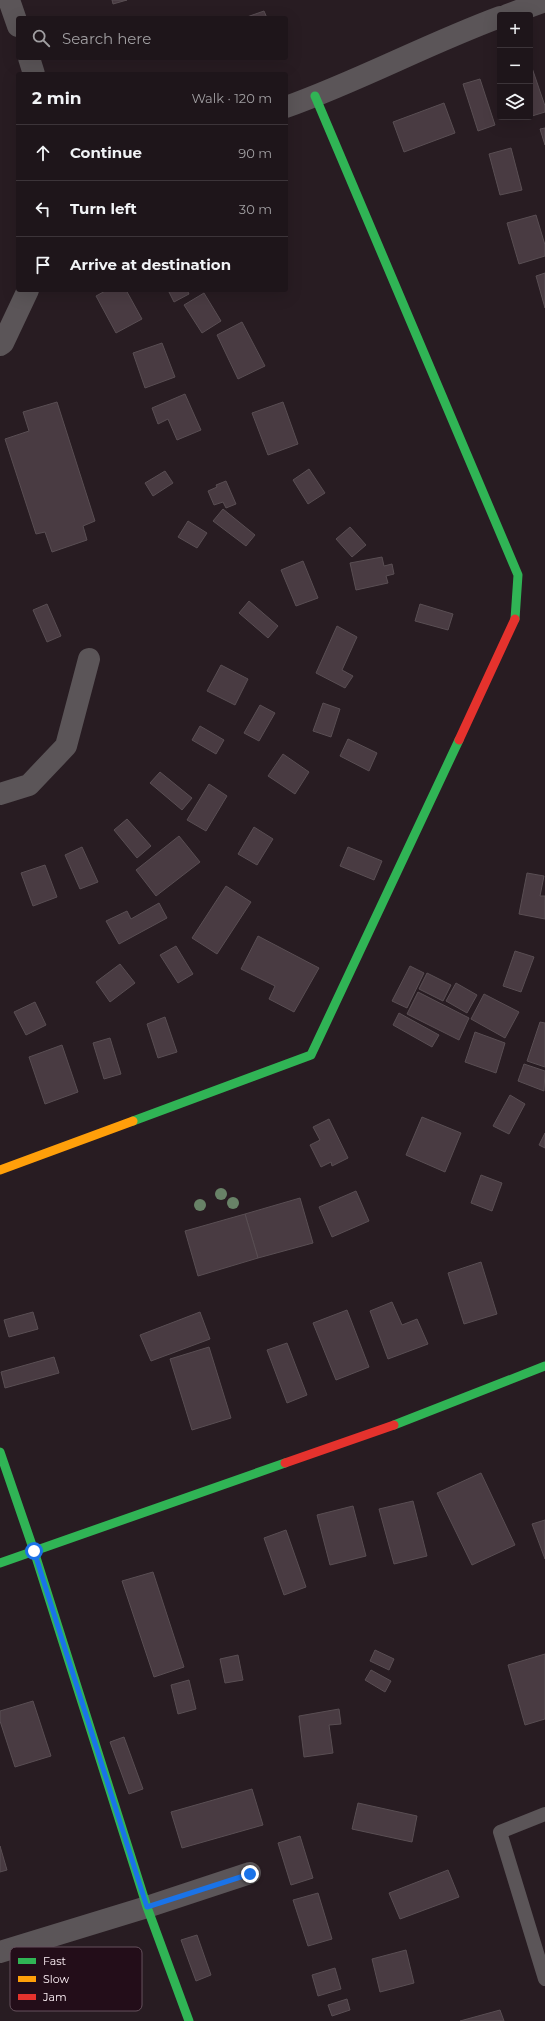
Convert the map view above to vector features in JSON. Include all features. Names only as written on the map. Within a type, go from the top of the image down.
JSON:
[{"type":"street","points":[[10,0],[16,20]]},
{"type":"street","points":[[515,12],[545,1]]},
{"type":"street","points":[[288,106],[315,96],[465,30],[497,18]]},
{"type":"street","points":[[30,60],[33,72]]},
{"type":"street","points":[[0,1170],[311,1055],[517,616],[518,575],[315,96]]},
{"type":"street","points":[[0,345],[3,343],[27,292]]},
{"type":"street","points":[[0,794],[29,785],[66,746],[89,659]]},
{"type":"street","points":[[0,1563],[388,1426],[545,1366]]},
{"type":"street","points":[[0,1452],[34,1551],[147,1907],[189,2021]]},
{"type":"street","points":[[16,1947],[250,1874]]},
{"type":"street","points":[[0,1952],[10,1949]]},
{"type":"lane","points":[[545,1814],[500,1832],[545,1979]]},
{"type":"building","points":[[112,0],[127,0],[113,4]]},
{"type":"building","points":[[264,11],[266,16],[250,16]]},
{"type":"building","points":[[533,71],[545,106],[545,112],[533,116]]},
{"type":"building","points":[[480,79],[495,125],[478,131],[463,84]]},
{"type":"building","points":[[444,103],[455,133],[404,152],[393,122]]},
{"type":"building","points":[[545,128],[545,145],[540,129]]},
{"type":"building","points":[[511,148],[522,190],[500,195],[489,154]]},
{"type":"building","points":[[536,215],[545,245],[545,256],[519,264],[507,223]]},
{"type":"building","points":[[545,273],[545,308],[536,276]]},
{"type":"building","points":[[103,292],[127,292],[142,319],[116,333],[96,296]]},
{"type":"building","points":[[169,292],[188,292],[189,294],[174,302]]},
{"type":"building","points":[[204,293],[221,321],[202,333],[184,305]]},
{"type":"building","points":[[242,322],[265,366],[238,379],[217,335]]},
{"type":"building","points":[[162,343],[175,377],[145,388],[133,353]]},
{"type":"building","points":[[185,394],[201,430],[177,440],[168,419],[158,424],[152,408]]},
{"type":"building","points":[[57,402],[95,521],[83,526],[87,540],[52,552],[45,532],[36,534],[5,439],[29,431],[23,412]]},
{"type":"building","points":[[283,402],[298,444],[268,455],[252,413]]},
{"type":"building","points":[[309,469],[325,493],[308,504],[293,480]]},
{"type":"building","points":[[165,471],[173,483],[153,496],[145,483]]},
{"type":"building","points":[[226,481],[236,504],[226,508],[223,502],[214,505],[208,491],[217,487],[216,485]]},
{"type":"building","points":[[223,509],[255,535],[246,546],[213,521]]},
{"type":"building","points":[[188,521],[207,533],[197,548],[178,537]]},
{"type":"building","points":[[350,527],[366,545],[352,557],[336,539]]},
{"type":"building","points":[[382,557],[384,566],[392,564],[394,574],[386,576],[388,583],[356,590],[350,563]]},
{"type":"building","points":[[303,561],[318,598],[296,606],[281,570]]},
{"type":"building","points":[[249,601],[278,626],[268,638],[239,613]]},
{"type":"building","points":[[47,604],[61,636],[47,642],[33,610]]},
{"type":"building","points":[[420,604],[453,614],[448,630],[415,621]]},
{"type":"building","points":[[337,626],[357,637],[342,670],[353,676],[345,688],[316,673]]},
{"type":"building","points":[[221,665],[248,679],[235,705],[207,691]]},
{"type":"building","points":[[323,703],[340,709],[331,737],[313,731]]},
{"type":"building","points":[[260,705],[275,713],[259,741],[244,733]]},
{"type":"building","points":[[200,726],[224,740],[216,754],[192,740]]},
{"type":"building","points":[[348,739],[377,753],[369,771],[340,756]]},
{"type":"building","points":[[283,754],[309,772],[295,794],[268,776]]},
{"type":"building","points":[[160,772],[192,798],[182,810],[150,783]]},
{"type":"building","points":[[209,784],[227,796],[206,831],[187,820]]},
{"type":"building","points":[[127,819],[151,846],[137,858],[114,830]]},
{"type":"building","points":[[254,827],[273,839],[257,865],[238,854]]},
{"type":"building","points":[[179,836],[200,862],[156,896],[136,870]]},
{"type":"building","points":[[82,847],[98,882],[80,889],[65,855]]},
{"type":"building","points":[[348,847],[382,861],[374,880],[340,866]]},
{"type":"building","points":[[45,865],[57,897],[33,906],[21,873]]},
{"type":"building","points":[[527,873],[544,876],[540,896],[545,896],[545,919],[519,914]]},
{"type":"building","points":[[226,886],[251,902],[217,954],[192,938]]},
{"type":"building","points":[[159,903],[167,918],[119,944],[106,921],[127,911],[131,919]]},
{"type":"building","points":[[258,936],[319,968],[294,1012],[269,999],[275,986],[241,969]]},
{"type":"building","points":[[176,946],[193,974],[178,983],[160,955]]},
{"type":"building","points":[[515,951],[534,957],[521,992],[503,986]]},
{"type":"building","points":[[120,964],[135,983],[110,1002],[96,982]]},
{"type":"building","points":[[410,966],[424,973],[407,1008],[392,1001]]},
{"type":"building","points":[[427,973],[451,985],[443,1001],[419,989]]},
{"type":"building","points":[[456,983],[477,995],[467,1013],[446,1001]]},
{"type":"building","points":[[418,992],[469,1018],[459,1040],[407,1014]]},
{"type":"building","points":[[484,994],[519,1012],[505,1038],[471,1019]]},
{"type":"building","points":[[35,1002],[46,1025],[26,1035],[14,1012]]},
{"type":"building","points":[[399,1013],[439,1035],[432,1047],[393,1025]]},
{"type":"building","points":[[165,1017],[177,1052],[158,1058],[147,1024]]},
{"type":"building","points":[[540,1022],[545,1023],[545,1067],[527,1061]]},
{"type":"building","points":[[475,1032],[505,1043],[496,1073],[465,1062]]},
{"type":"building","points":[[110,1038],[121,1074],[104,1079],[93,1043]]},
{"type":"building","points":[[62,1045],[78,1092],[45,1104],[29,1057]]},
{"type":"building","points":[[524,1064],[545,1071],[544,1091],[518,1081]]},
{"type":"building","points":[[510,1095],[525,1104],[509,1134],[493,1126]]},
{"type":"building","points":[[422,1117],[461,1133],[445,1172],[406,1155]]},
{"type":"building","points":[[329,1119],[348,1158],[332,1166],[331,1162],[321,1167],[310,1145],[320,1140],[313,1127]]},
{"type":"building","points":[[545,1133],[545,1148],[539,1145]]},
{"type":"building","points":[[481,1175],[502,1183],[492,1211],[471,1203]]},
{"type":"building","points":[[356,1191],[369,1221],[332,1237],[319,1207]]},
{"type":"building","points":[[300,1198],[313,1243],[258,1258],[245,1214]]},
{"type":"building","points":[[245,1214],[258,1258],[198,1276],[185,1231]]},
{"type":"building","points":[[481,1262],[497,1314],[464,1324],[448,1273]]},
{"type":"building","points":[[392,1302],[402,1325],[417,1319],[428,1344],[388,1359],[370,1311]]},
{"type":"building","points":[[347,1310],[369,1367],[336,1380],[313,1323]]},
{"type":"building","points":[[33,1312],[38,1329],[9,1337],[4,1320]]},
{"type":"building","points":[[200,1312],[210,1339],[151,1361],[140,1335]]},
{"type":"building","points":[[287,1343],[307,1395],[287,1403],[267,1350]]},
{"type":"building","points":[[209,1347],[231,1418],[192,1430],[170,1359]]},
{"type":"building","points":[[54,1357],[59,1373],[5,1388],[1,1372]]},
{"type":"building","points":[[481,1473],[515,1545],[472,1565],[437,1493]]},
{"type":"building","points":[[413,1501],[427,1556],[394,1564],[379,1509]]},
{"type":"building","points":[[353,1506],[366,1556],[330,1565],[317,1515]]},
{"type":"building","points":[[545,1520],[545,1559],[532,1524]]},
{"type":"building","points":[[286,1530],[306,1587],[284,1595],[264,1538]]},
{"type":"building","points":[[153,1572],[184,1667],[154,1677],[122,1581]]},
{"type":"building","points":[[375,1650],[394,1659],[389,1670],[370,1661]]},
{"type":"building","points":[[545,1654],[545,1719],[525,1725],[508,1665]]},
{"type":"building","points":[[238,1655],[243,1680],[225,1683],[220,1659]]},
{"type":"building","points":[[371,1670],[391,1681],[385,1692],[365,1680]]},
{"type":"building","points":[[189,1680],[196,1709],[178,1714],[171,1685]]},
{"type":"building","points":[[33,1701],[51,1756],[15,1767],[0,1721],[0,1711]]},
{"type":"building","points":[[339,1709],[341,1724],[329,1725],[333,1753],[304,1757],[299,1716]]},
{"type":"building","points":[[124,1737],[143,1789],[129,1794],[110,1742]]},
{"type":"building","points":[[252,1789],[263,1825],[182,1848],[171,1812]]},
{"type":"building","points":[[358,1803],[417,1816],[412,1842],[352,1829]]},
{"type":"building","points":[[300,1836],[313,1878],[291,1885],[278,1843]]},
{"type":"building","points":[[0,1846],[7,1870],[0,1872]]},
{"type":"building","points":[[448,1870],[459,1897],[400,1919],[389,1893]]},
{"type":"building","points":[[318,1893],[332,1939],[308,1946],[293,1900]]},
{"type":"building","points":[[197,1935],[211,1975],[196,1981],[181,1940]]},
{"type":"building","points":[[406,1950],[414,1983],[380,1992],[372,1959]]},
{"type":"building","points":[[335,1968],[341,1989],[318,1996],[312,1975]]},
{"type":"building","points":[[347,1999],[350,2010],[332,2016],[328,2005]]},
{"type":"building","points":[[500,2010],[504,2021],[460,2021]]},
{"type":"traffic: fast","points":[[315,96],[518,575],[515,619]]},
{"type":"traffic: fast","points":[[133,1121],[311,1055],[459,740]]},
{"type":"traffic: fast","points":[[394,1425],[545,1366]]},
{"type":"traffic: fast","points":[[0,1452],[34,1551],[147,1907],[189,2021]]},
{"type":"traffic: fast","points":[[0,1563],[285,1463]]},
{"type":"traffic: slow","points":[[0,1170],[133,1121]]},
{"type":"traffic: jam","points":[[459,740],[515,619]]},
{"type":"traffic: jam","points":[[285,1463],[394,1425]]},
{"type":"route","points":[[34,1551],[147,1907],[250,1874]]}]
